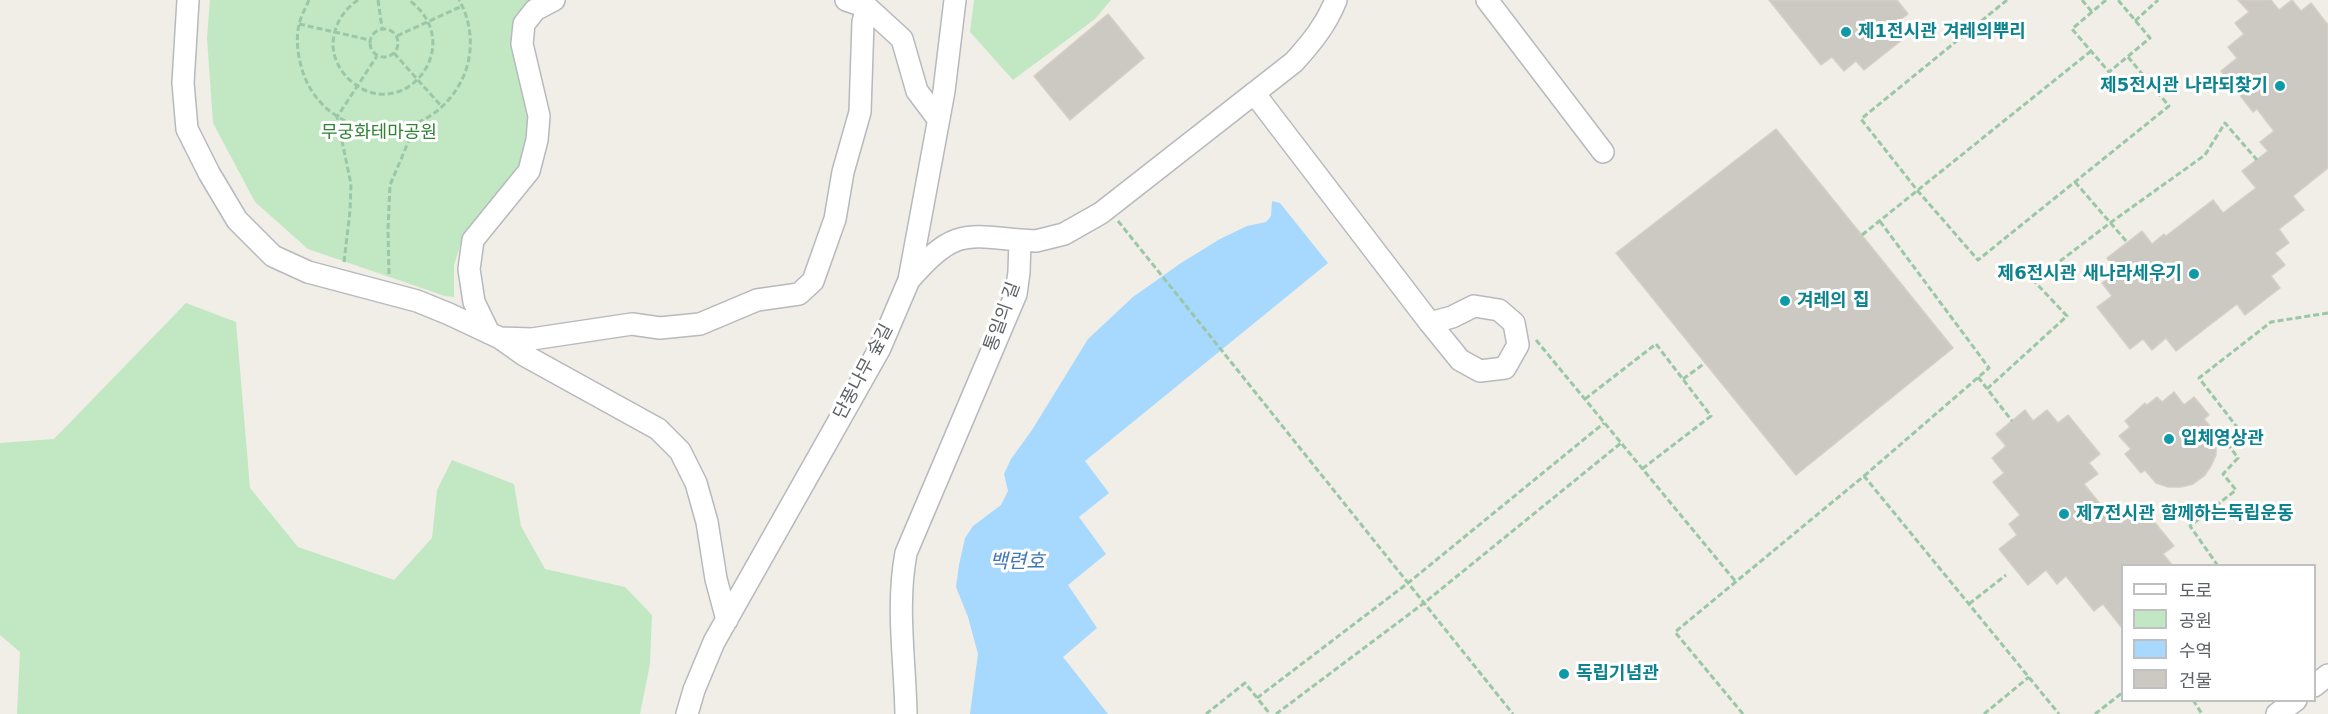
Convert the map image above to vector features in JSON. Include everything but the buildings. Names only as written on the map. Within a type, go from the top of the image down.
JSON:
[{"type":"street","points":[[188,0],[183,83],[187,129],[209,173],[237,220],[273,256],[308,272],[417,301],[494,336],[658,429],[680,451],[696,483],[707,522],[716,579],[727,620]]},
{"type":"street","points":[[494,336],[474,302],[469,269],[474,240],[490,217],[529,171],[537,140],[539,116],[522,44],[524,24],[535,10],[554,0]]},
{"type":"street","points":[[846,0],[867,7],[902,39],[917,91],[938,119]]},
{"type":"street","name":"단풍나무 숲길","points":[[687,714],[704,664],[880,348],[909,280],[944,91],[955,0]]},
{"type":"street","points":[[909,280],[924,263],[956,240],[974,237],[1036,241],[1064,234],[1107,208],[1293,62],[1317,36],[1336,0]]},
{"type":"street","points":[[1487,0],[1603,152]]},
{"type":"street","points":[[494,336],[532,339],[632,324],[660,328],[700,324],[757,300],[798,294],[806,288],[813,281],[835,219],[843,172],[860,112],[863,22],[867,7]]},
{"type":"street","points":[[1254,93],[1430,323]]},
{"type":"street","name":"통일의 길","points":[[906,714],[901,578],[906,552],[1016,294],[1020,240]]},
{"type":"street","points":[[2316,684],[2328,675]]},
{"type":"street","points":[[2277,714],[2293,702]]},
{"type":"path","points":[[309,0],[299,24],[297,49],[303,75],[317,99],[337,117],[362,128],[389,130],[416,124],[442,107],[458,90],[468,65],[471,38],[459,0]]},
{"type":"path","points":[[358,0],[340,18],[334,32],[333,48],[337,63],[345,76],[357,86],[372,93],[388,94],[404,89],[418,80],[428,68],[433,53],[434,37],[429,21],[420,8],[409,0]]},
{"type":"path","points":[[378,0],[382,28]]},
{"type":"path","points":[[2007,0],[1861,119],[1917,190],[1978,260],[2169,106],[2128,57]]},
{"type":"path","points":[[2082,0],[2092,12]]},
{"type":"path","points":[[2106,0],[2073,29],[2109,72],[2150,38],[2118,0]]},
{"type":"path","points":[[2135,21],[2158,0]]},
{"type":"path","points":[[397,36],[462,6]]},
{"type":"path","points":[[299,24],[369,40]]},
{"type":"path","points":[[382,28],[391,30],[397,36],[398,45],[394,53],[386,57],[377,56],[371,49],[369,40],[374,32],[382,28]]},
{"type":"path","points":[[1862,235],[2091,51]]},
{"type":"path","points":[[394,53],[442,107]]},
{"type":"path","points":[[341,281],[351,184],[337,117],[377,56]]},
{"type":"path","points":[[1987,389],[2067,316],[2034,281],[2110,223],[2205,156],[2225,123],[2257,160]]},
{"type":"path","points":[[389,294],[390,185],[416,124]]},
{"type":"path","points":[[2075,182],[2127,242]]},
{"type":"path","points":[[1107,208],[1513,714]]},
{"type":"path","points":[[1743,714],[1675,632],[1864,476],[1989,368],[1880,220]]},
{"type":"path","points":[[2217,564],[2190,526],[2236,490],[2223,474],[2238,458],[2227,443],[2240,430],[2199,378],[2271,322],[2328,313]]},
{"type":"path","points":[[1536,340],[1736,582]]},
{"type":"path","points":[[1585,399],[1656,344],[1711,416],[1642,469]]},
{"type":"path","points":[[1683,380],[1705,363]]},
{"type":"path","points":[[1978,377],[2012,421]]},
{"type":"path","points":[[1257,698],[1408,583],[1604,423]]},
{"type":"path","points":[[1276,714],[1424,603],[1621,443]]},
{"type":"path","points":[[1864,476],[2059,714]]},
{"type":"path","points":[[1969,604],[2006,574]]},
{"type":"path","points":[[1984,714],[2029,677]]},
{"type":"path","points":[[1206,714],[1245,683],[1270,714]]},
{"type":"path","points":[[2095,714],[2121,694]]},
{"type":"green space","name":"무궁화테마공원","points":[[210,0],[540,0],[523,14],[532,127],[520,172],[463,237],[454,265],[454,297],[445,296],[308,249],[255,202],[213,123],[207,38]]},
{"type":"green space","points":[[974,0],[1111,0],[1095,19],[1013,80],[970,32]]},
{"type":"green space","points":[[186,303],[236,322],[250,488],[298,547],[394,580],[432,538],[437,490],[452,460],[514,484],[521,526],[545,569],[625,587],[652,615],[650,664],[640,714],[17,714],[20,652],[0,635],[0,443],[54,439]]},
{"type":"water","name":"백련호","points":[[1272,201],[1280,203],[1328,263],[1085,461],[1109,493],[1079,517],[1106,554],[1068,585],[1097,628],[1063,657],[1108,714],[970,714],[978,654],[968,617],[956,587],[959,565],[965,538],[973,526],[1001,505],[1008,491],[1004,474],[1011,459],[1032,430],[1088,339],[1133,297],[1181,263],[1220,239],[1247,226],[1266,222],[1271,216]]},
{"type":"place","name":"제1전시관 겨레의뿌리","points":[[1846,32]]},
{"type":"place","name":"제5전시관 나라되찾기","points":[[2280,86]]},
{"type":"place","name":"제6전시관 새나라세우기","points":[[2194,274]]},
{"type":"place","name":"겨레의 집","points":[[1785,301]]},
{"type":"place","name":"입체영상관","points":[[2169,439]]},
{"type":"place","name":"제7전시관 함께하는독립운동","points":[[2064,514]]},
{"type":"place","name":"독립기념관","points":[[1564,674]]}]
